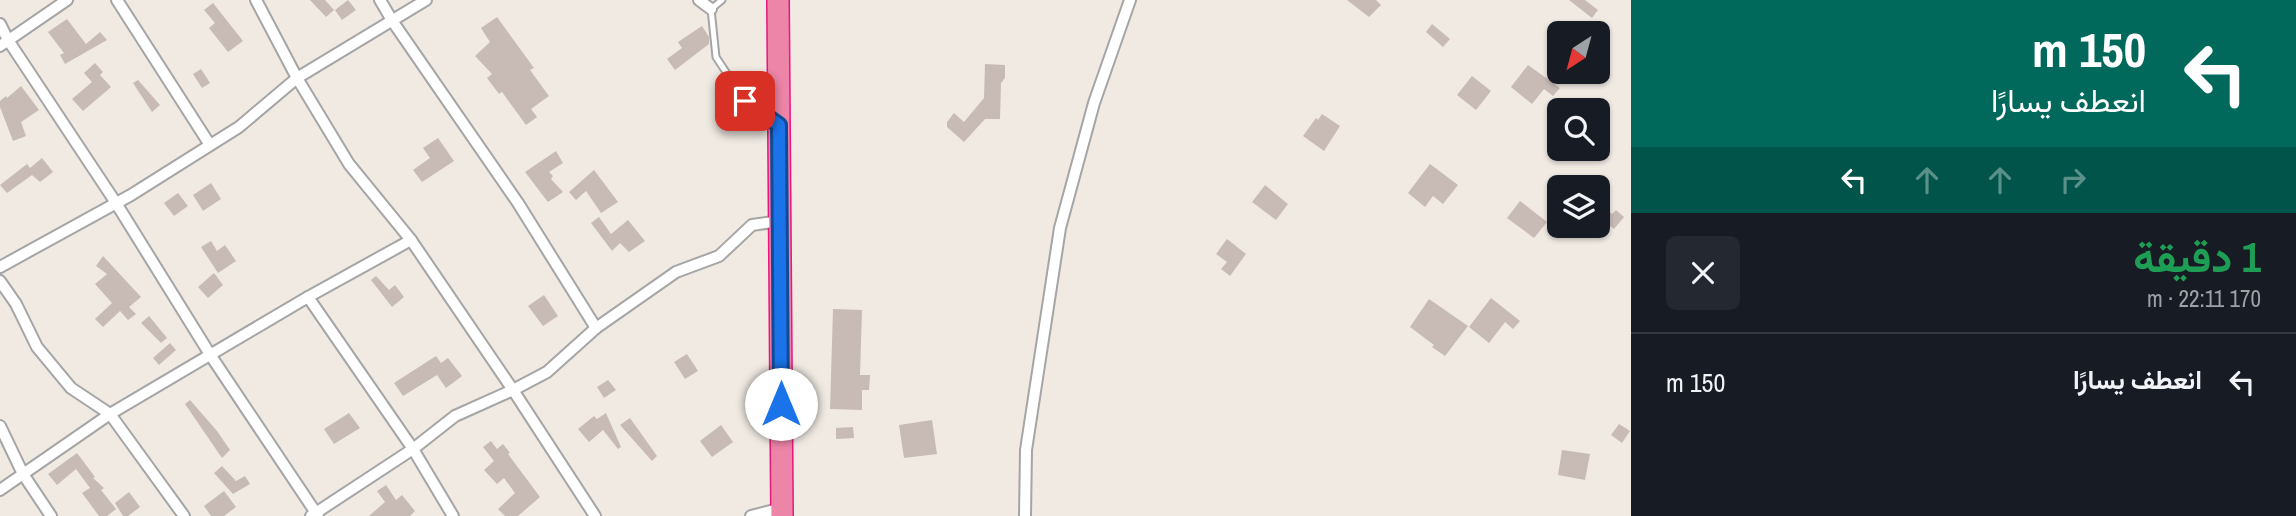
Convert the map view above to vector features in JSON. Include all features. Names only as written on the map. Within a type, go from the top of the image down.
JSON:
[{"type":"highway","points":[[778,0],[782,512]]},
{"type":"street","points":[[4,43],[67,0]]},
{"type":"street","points":[[117,0],[210,145]]},
{"type":"street","points":[[256,0],[297,78],[349,164],[411,240],[595,516]]},
{"type":"street","points":[[380,0],[518,203],[596,328]]},
{"type":"street","points":[[0,267],[116,204],[239,127],[297,78],[426,0]]},
{"type":"street","points":[[699,0],[712,9]]},
{"type":"street","points":[[1026,516],[1026,450],[1060,228],[1094,103],[1130,0]]},
{"type":"street","points":[[0,24],[4,43],[116,204],[315,515],[413,449],[455,416],[547,372],[596,328],[676,272],[719,257],[752,225],[779,221]]},
{"type":"street","points":[[0,489],[110,414],[308,297],[411,240]]},
{"type":"street","points":[[0,281],[16,304],[37,347],[71,388],[110,414],[184,516]]},
{"type":"street","points":[[308,297],[413,449],[453,516]]},
{"type":"street","points":[[0,426],[23,474],[51,516]]},
{"type":"street","points":[[751,516],[782,512]]},
{"type":"lane","points":[[722,0],[712,9],[716,57],[745,101],[779,125]]},
{"type":"building","points":[[310,0],[325,0],[334,10],[326,17]]},
{"type":"building","points":[[348,0],[356,10],[342,20],[335,10]]},
{"type":"building","points":[[1347,0],[1376,0],[1381,5],[1369,17]]},
{"type":"building","points":[[1569,0],[1585,0],[1598,10],[1592,18]]},
{"type":"building","points":[[213,3],[243,41],[228,52],[209,28],[215,23],[204,10]]},
{"type":"building","points":[[497,17],[534,68],[530,70],[549,96],[531,109],[537,117],[526,125],[502,92],[499,94],[487,78],[492,74],[475,56],[490,42],[481,28]]},
{"type":"building","points":[[67,19],[86,44],[100,32],[107,40],[65,64],[60,55],[64,53],[48,32]]},
{"type":"building","points":[[1432,24],[1450,39],[1443,47],[1426,32]]},
{"type":"building","points":[[702,26],[709,37],[709,44],[675,70],[667,59],[682,48],[678,42]]},
{"type":"building","points":[[95,63],[103,72],[100,75],[111,87],[83,111],[72,99],[92,82],[84,73]]},
{"type":"building","points":[[985,64],[1005,65],[1005,78],[1001,83],[1000,119],[985,119],[964,142],[947,127],[947,122],[954,113],[964,122],[984,98]]},
{"type":"building","points":[[1528,65],[1547,79],[1547,84],[1554,84],[1560,88],[1553,96],[1544,89],[1532,104],[1511,87]]},
{"type":"building","points":[[201,69],[210,83],[202,88],[193,74]]},
{"type":"building","points":[[1472,76],[1491,91],[1476,110],[1457,95]]},
{"type":"building","points":[[138,80],[160,105],[152,112],[133,83]]},
{"type":"building","points":[[21,86],[39,110],[21,122],[26,136],[13,141],[0,101]]},
{"type":"building","points":[[1322,114],[1340,126],[1324,151],[1303,136]]},
{"type":"building","points":[[438,138],[454,161],[422,182],[413,170],[430,158],[423,148]]},
{"type":"building","points":[[556,151],[563,163],[549,172],[553,176],[551,179],[563,192],[548,202],[525,172]]},
{"type":"building","points":[[42,158],[53,172],[40,182],[32,175],[7,193],[0,185],[27,164],[30,168]]},
{"type":"building","points":[[1430,164],[1458,185],[1443,204],[1433,196],[1425,207],[1408,193]]},
{"type":"building","points":[[594,170],[618,202],[601,213],[586,191],[576,200],[569,192]]},
{"type":"building","points":[[211,183],[221,199],[203,211],[193,195]]},
{"type":"building","points":[[1265,185],[1288,204],[1276,220],[1252,202]]},
{"type":"building","points":[[178,193],[188,206],[174,216],[164,203]]},
{"type":"building","points":[[1520,201],[1547,222],[1534,238],[1507,218]]},
{"type":"building","points":[[1616,210],[1624,217],[1614,229],[1610,226],[1610,212],[1612,214]]},
{"type":"building","points":[[599,217],[611,234],[628,220],[645,241],[629,252],[620,243],[612,251],[591,223]]},
{"type":"building","points":[[1227,239],[1246,254],[1230,276],[1221,269],[1227,262],[1216,254]]},
{"type":"building","points":[[211,241],[217,251],[225,245],[236,261],[218,273],[201,247]]},
{"type":"building","points":[[103,256],[141,297],[129,307],[136,314],[128,320],[120,311],[103,327],[95,319],[112,303],[95,284],[107,274],[96,266]]},
{"type":"building","points":[[214,273],[223,285],[208,298],[198,287]]},
{"type":"building","points":[[376,276],[389,290],[395,285],[404,297],[392,307],[371,280]]},
{"type":"building","points":[[544,295],[558,316],[543,326],[528,306]]},
{"type":"building","points":[[1491,298],[1520,321],[1513,329],[1505,322],[1489,343],[1469,327]]},
{"type":"building","points":[[1429,299],[1468,326],[1445,356],[1410,327]]},
{"type":"building","points":[[833,309],[862,310],[860,375],[870,375],[869,390],[862,390],[862,410],[830,409]]},
{"type":"building","points":[[149,316],[167,338],[161,343],[141,323]]},
{"type":"building","points":[[170,343],[176,350],[159,365],[153,358]]},
{"type":"building","points":[[687,354],[698,371],[685,379],[674,362]]},
{"type":"building","points":[[436,356],[441,363],[448,358],[462,376],[446,388],[437,375],[403,396],[394,383]]},
{"type":"building","points":[[608,380],[616,390],[604,398],[597,387]]},
{"type":"building","points":[[190,400],[230,450],[222,458],[185,404]]},
{"type":"building","points":[[349,413],[360,428],[334,444],[324,429]]},
{"type":"building","points":[[606,413],[621,447],[618,449],[603,430],[589,442],[578,429],[594,416],[597,419]]},
{"type":"building","points":[[630,418],[657,456],[652,461],[620,425]]},
{"type":"building","points":[[932,420],[937,454],[904,458],[899,425]]},
{"type":"building","points":[[1619,424],[1630,431],[1622,443],[1611,435]]},
{"type":"building","points":[[721,425],[733,442],[712,457],[700,441]]},
{"type":"building","points":[[853,427],[854,438],[836,439],[836,428]]},
{"type":"building","points":[[491,441],[497,449],[503,444],[540,497],[518,516],[505,516],[498,509],[515,493],[504,478],[497,484],[484,470],[494,461],[483,447]]},
{"type":"building","points":[[1562,450],[1590,454],[1585,480],[1558,475]]},
{"type":"building","points":[[77,453],[95,477],[93,478],[104,488],[101,490],[116,509],[107,516],[99,516],[82,493],[90,488],[76,469],[57,485],[48,474]]},
{"type":"building","points":[[222,466],[236,481],[245,476],[250,484],[233,494],[214,473]]},
{"type":"building","points":[[386,485],[396,500],[402,495],[415,511],[410,516],[369,516],[385,502],[377,491]]},
{"type":"building","points":[[224,491],[236,507],[224,516],[211,516],[204,506]]},
{"type":"building","points":[[129,492],[140,507],[128,516],[123,516],[115,503]]},
{"type":"route","points":[[745,101],[779,125],[781,404]]}]
